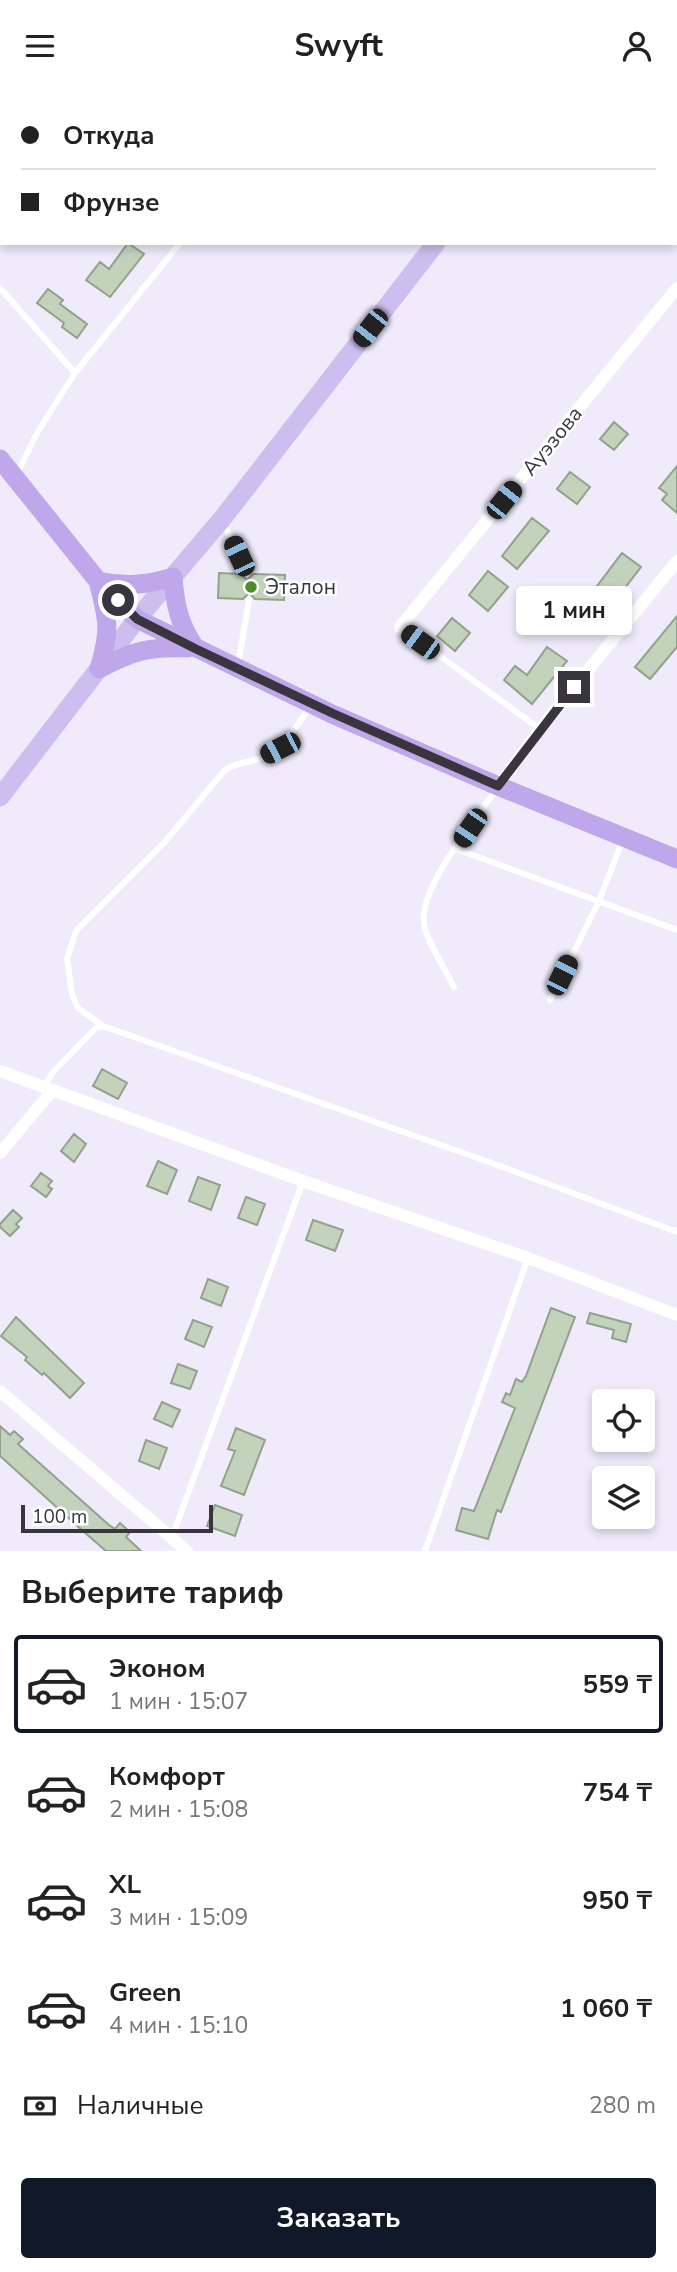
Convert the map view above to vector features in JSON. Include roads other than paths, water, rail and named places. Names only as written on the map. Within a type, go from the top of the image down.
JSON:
[{"type":"highway","points":[[0,459],[98,580],[137,619],[312,704],[498,786],[677,859]]},
{"type":"highway","points":[[98,580],[120,585],[140,585],[173,577],[177,612],[183,629],[196,649]]},
{"type":"highway","points":[[98,580],[107,617],[108,638],[99,669]]},
{"type":"highway","points":[[99,669],[141,650],[161,646],[196,649]]},
{"type":"main road","points":[[0,797],[137,619],[222,519],[434,245]]},
{"type":"street","name":"Ауэзова","points":[[400,627],[677,288]]},
{"type":"street","points":[[498,786],[540,729],[677,561]]},
{"type":"street","points":[[0,1071],[303,1181],[528,1258],[677,1315]]},
{"type":"street","points":[[0,1153],[48,1090]]},
{"type":"street","points":[[0,1391],[187,1551]]},
{"type":"lane","points":[[15,478],[37,433],[75,373],[178,245]]},
{"type":"lane","points":[[0,288],[75,373]]},
{"type":"lane","points":[[222,519],[247,574]]},
{"type":"lane","points":[[237,668],[249,599]]},
{"type":"lane","points":[[400,627],[540,729]]},
{"type":"lane","points":[[312,704],[280,748],[260,758],[235,763],[224,771],[164,843],[75,931],[67,959],[72,994],[78,1008],[103,1025],[503,1167],[677,1232]]},
{"type":"lane","points":[[454,987],[425,927],[423,912],[434,881],[498,786]]},
{"type":"lane","points":[[550,1000],[599,901],[624,837]]},
{"type":"lane","points":[[456,849],[677,930]]},
{"type":"lane","points":[[48,1090],[53,1072],[96,1028],[103,1025]]},
{"type":"lane","points":[[172,1538],[303,1181]]},
{"type":"lane","points":[[425,1551],[528,1258]]},
{"type":"place","name":"Эталон","points":[[251,587]]}]
